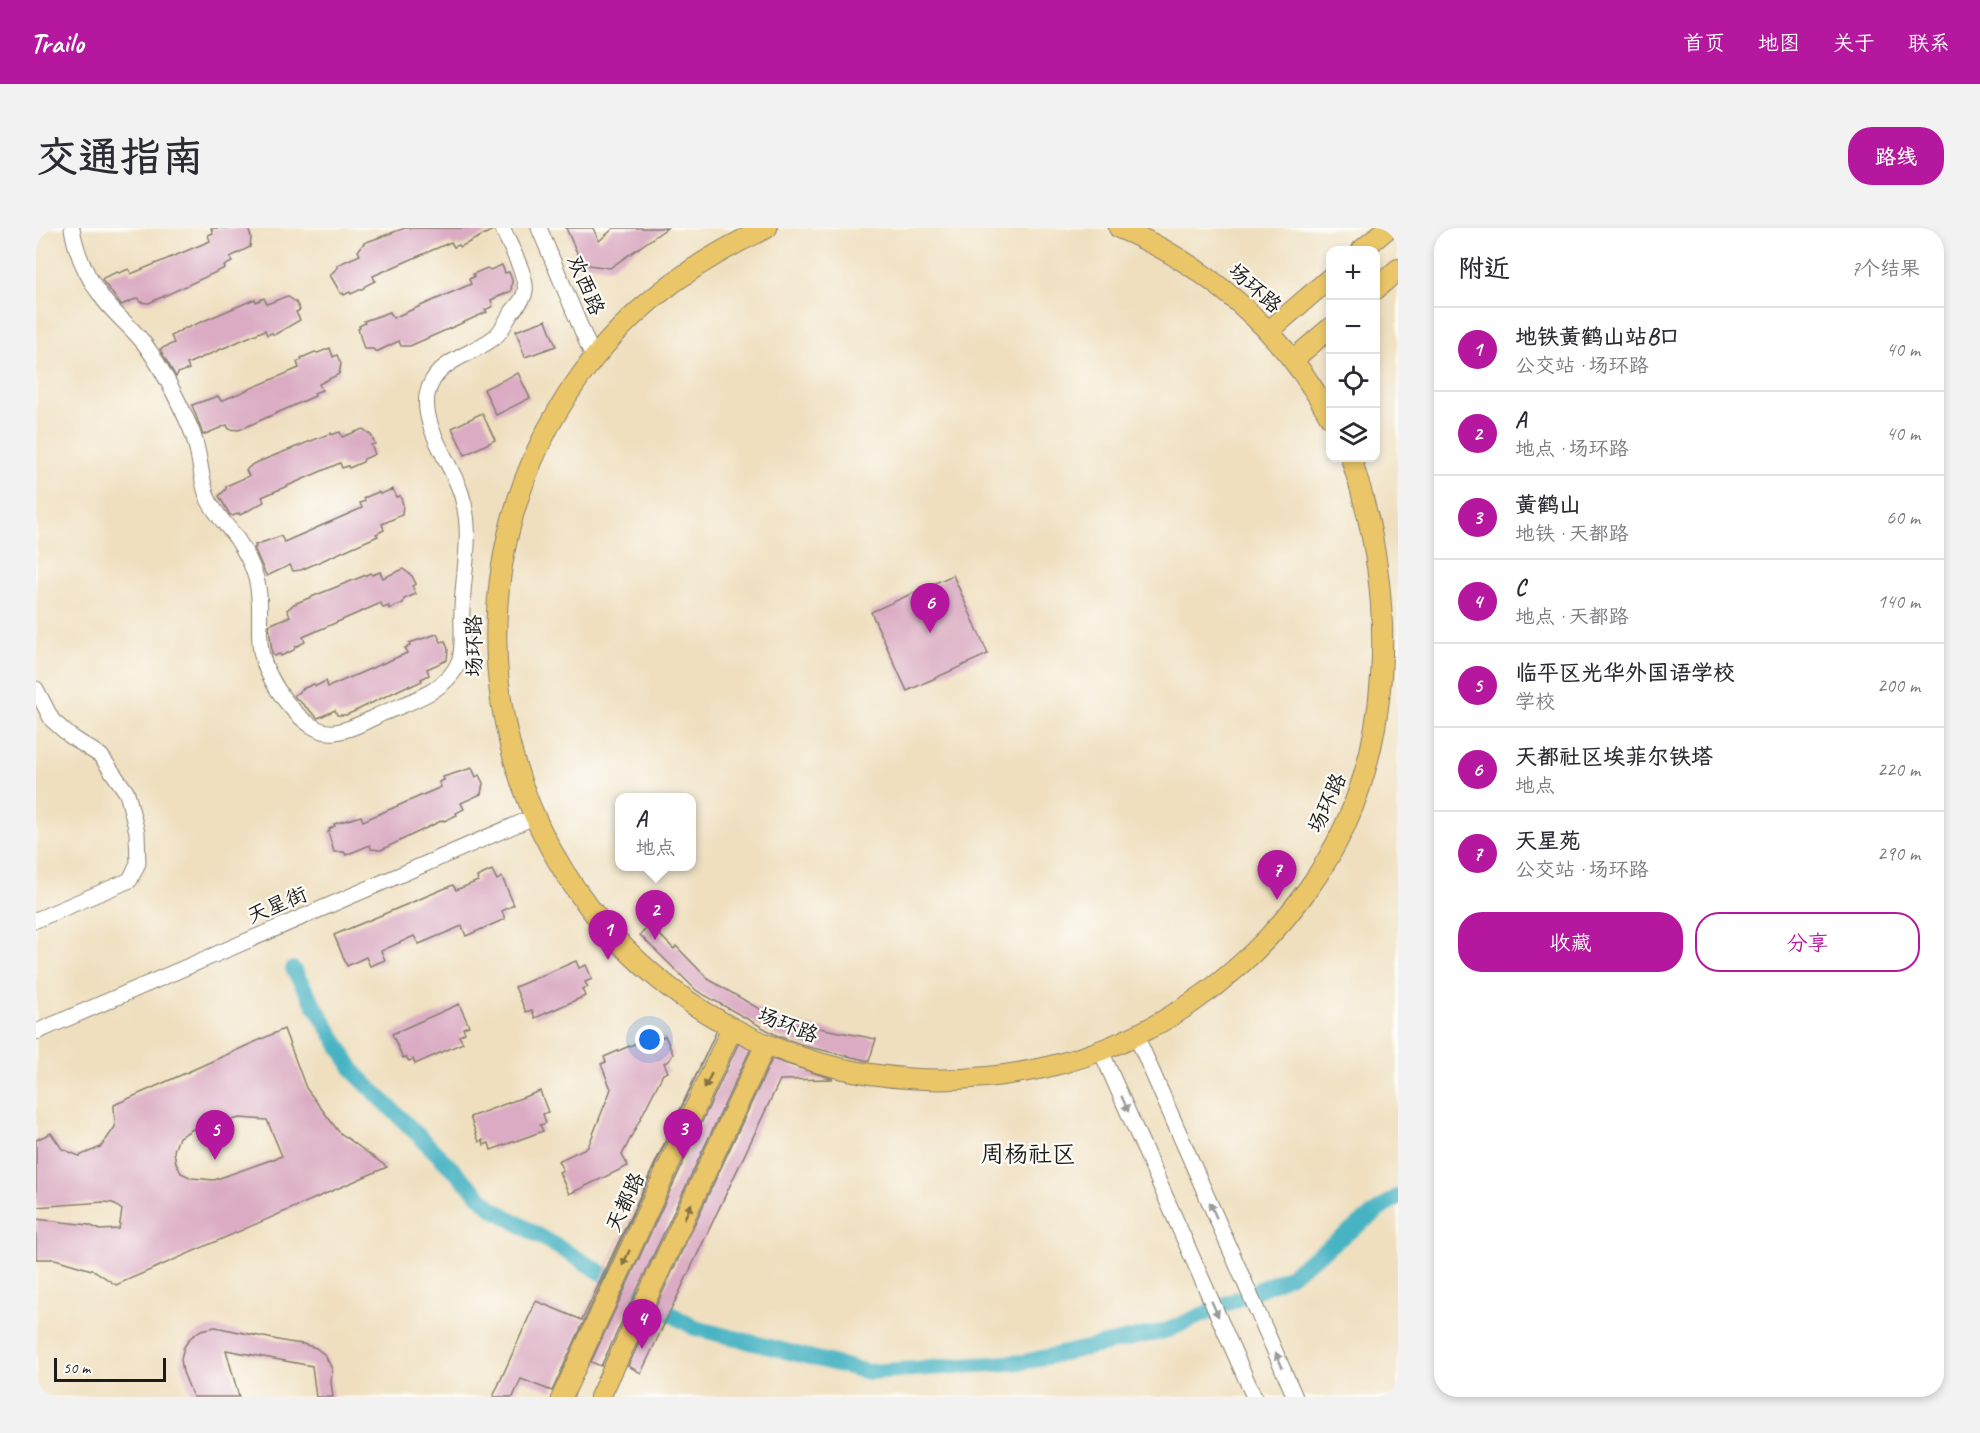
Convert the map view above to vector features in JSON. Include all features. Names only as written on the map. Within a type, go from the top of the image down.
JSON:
[{"type":"main road","name":"场环路","points":[[766,228],[734,243],[693,267],[657,295],[617,331],[581,374],[557,411],[532,460],[516,502],[502,560],[496,611],[497,673],[506,733],[534,817],[561,868],[589,908],[620,944],[660,981],[732,1028],[791,1054],[838,1068],[880,1076],[922,1080],[969,1079],[1016,1074],[1069,1062],[1101,1051],[1155,1026],[1201,998],[1229,976],[1265,942],[1292,912],[1318,875],[1340,837],[1370,763],[1379,727],[1387,672],[1389,631],[1386,587],[1376,531],[1353,462]]},
{"type":"main road","name":"场环路","points":[[1119,228],[1175,256],[1210,280],[1269,331],[1309,379],[1326,410]]},
{"type":"main road","points":[[1367,246],[1388,228]]},
{"type":"main road","points":[[1380,285],[1398,269]]},
{"type":"main road","points":[[1269,331],[1326,281]]},
{"type":"main road","points":[[1294,359],[1326,331]]},
{"type":"main road","name":"天都路","points":[[562,1397],[732,1028]]},
{"type":"main road","points":[[600,1397],[766,1044]]},
{"type":"street","points":[[72,228],[81,261],[91,280],[105,302],[145,344],[161,369],[192,431],[209,500],[239,541],[250,562],[257,580],[261,604],[261,651],[266,668],[281,695],[297,714],[311,726],[321,731],[334,733],[354,727],[433,691],[446,679],[460,657],[463,588],[468,543],[466,511],[455,478],[430,424],[427,396],[431,383],[451,360],[493,338],[503,328],[525,292],[525,281],[502,228]]},
{"type":"street","name":"欢西路","points":[[539,228],[594,359]]},
{"type":"street","points":[[36,689],[52,720],[70,736],[101,756],[127,794],[137,832],[138,863],[130,880],[36,920]]},
{"type":"street","name":"天星街","points":[[36,1032],[534,817]]},
{"type":"street","points":[[1136,1035],[1295,1397]]},
{"type":"street","points":[[1101,1051],[1254,1397]]},
{"type":"building","points":[[211,228],[248,228],[251,237],[250,247],[230,257],[232,262],[224,266],[225,268],[149,303],[140,302],[138,298],[121,305],[102,280],[129,269],[131,274],[210,241],[208,235],[213,233]]},
{"type":"building","points":[[405,228],[492,228],[493,230],[460,247],[459,245],[454,247],[451,242],[373,276],[375,281],[364,288],[351,294],[350,292],[341,294],[330,275],[337,265],[360,255],[358,251],[364,243]]},
{"type":"building","points":[[566,228],[593,228],[599,241],[614,228],[667,228],[610,268],[582,264]]},
{"type":"building","points":[[502,265],[505,273],[509,272],[512,280],[511,291],[491,300],[493,306],[485,310],[487,312],[410,346],[401,346],[399,341],[376,352],[373,349],[364,349],[358,329],[365,323],[364,321],[390,312],[393,318],[471,284],[469,279],[474,277],[473,274]]},
{"type":"building","points":[[287,296],[296,302],[300,310],[296,312],[300,320],[274,335],[272,333],[267,335],[265,330],[187,364],[189,369],[178,373],[176,377],[160,349],[174,343],[171,336],[185,328],[255,299],[256,302],[264,298],[267,304]]},
{"type":"building","points":[[546,320],[556,346],[525,357],[516,331]]},
{"type":"building","points":[[330,348],[333,357],[337,355],[341,364],[339,374],[319,384],[322,390],[314,393],[315,396],[239,430],[229,429],[227,425],[203,435],[192,405],[218,396],[221,401],[299,368],[297,362],[302,360],[301,358]]},
{"type":"building","points":[[518,373],[530,398],[496,415],[484,389]]},
{"type":"building","points":[[482,413],[495,440],[465,455],[452,428]]},
{"type":"building","points":[[363,429],[371,435],[375,444],[371,445],[375,454],[364,459],[363,462],[349,468],[348,466],[342,468],[340,463],[262,497],[264,502],[240,515],[239,513],[230,515],[219,496],[226,486],[249,476],[246,470],[253,464],[331,433],[331,435],[340,432],[342,437]]},
{"type":"building","points":[[393,489],[396,497],[400,496],[403,504],[402,515],[382,524],[384,530],[376,534],[378,536],[301,570],[293,571],[290,565],[267,576],[254,548],[255,545],[281,536],[284,542],[362,508],[360,503],[365,501],[364,498]]},
{"type":"building","points":[[403,569],[412,576],[416,584],[412,586],[416,594],[404,599],[403,603],[389,609],[389,606],[383,608],[381,603],[303,637],[305,642],[295,647],[294,650],[281,656],[272,654],[269,625],[290,616],[287,610],[294,604],[371,573],[372,575],[380,572],[383,578]]},
{"type":"building","points":[[953,575],[988,654],[907,691],[871,612]]},
{"type":"building","points":[[437,634],[441,642],[445,641],[448,649],[447,660],[427,669],[429,675],[421,679],[422,681],[346,715],[337,715],[335,710],[318,718],[294,695],[300,690],[326,681],[328,687],[407,653],[405,648],[410,646],[409,643]]},
{"type":"building","points":[[472,768],[476,777],[479,775],[483,783],[481,794],[461,803],[464,809],[456,813],[457,815],[381,850],[371,849],[370,845],[346,855],[344,852],[334,852],[328,832],[335,826],[334,824],[361,816],[363,821],[441,787],[439,782],[444,780],[443,777]]},
{"type":"building","points":[[492,870],[497,880],[502,877],[514,905],[502,911],[505,919],[466,936],[462,926],[419,944],[414,936],[381,951],[385,960],[370,966],[366,957],[347,966],[334,935],[453,885],[456,890],[478,881],[477,877]]},
{"type":"building","points":[[650,925],[674,949],[676,946],[708,979],[778,1020],[876,1039],[869,1061],[809,1047],[778,1036],[697,991],[640,935]]},
{"type":"building","points":[[576,961],[579,968],[586,965],[592,979],[585,982],[588,987],[582,989],[585,996],[535,1018],[532,1010],[526,1012],[515,987]]},
{"type":"building","points":[[459,1004],[469,1026],[463,1028],[465,1033],[459,1036],[463,1043],[415,1064],[413,1059],[409,1061],[406,1057],[403,1058],[392,1034]]},
{"type":"building","points":[[284,1029],[306,1088],[339,1132],[387,1167],[116,1285],[95,1271],[55,1259],[36,1259],[36,1219],[89,1225],[100,1230],[119,1229],[122,1210],[113,1203],[36,1207],[36,1140],[51,1133],[62,1149],[79,1156],[101,1147],[115,1127],[114,1105]],"holes":[[[240,1118],[267,1120],[282,1156],[214,1180],[192,1178],[181,1173],[174,1151],[179,1137],[193,1129]]]},
{"type":"building","points":[[717,1030],[552,1391],[521,1379],[513,1397],[493,1397],[536,1301],[582,1320]]},
{"type":"building","points":[[657,1034],[658,1039],[665,1036],[673,1054],[669,1061],[664,1063],[668,1072],[663,1074],[622,1155],[628,1166],[569,1194],[559,1172],[563,1170],[558,1161],[588,1147],[611,1089],[601,1064],[606,1062],[604,1057]]},
{"type":"building","points":[[739,1042],[751,1048],[601,1366],[591,1362]]},
{"type":"building","points":[[772,1059],[833,1079],[780,1080],[641,1373],[628,1366]]},
{"type":"building","points":[[540,1091],[548,1112],[543,1114],[546,1123],[540,1125],[543,1131],[491,1150],[489,1143],[484,1145],[483,1140],[479,1142],[470,1117]]},
{"type":"building","points":[[215,1327],[316,1348],[325,1355],[332,1369],[333,1397],[316,1397],[312,1366],[226,1350],[239,1397],[193,1397],[183,1372],[181,1359],[184,1347],[190,1338],[201,1330]]},
{"type":"waterway","points":[[293,969],[355,1073],[492,1208],[695,1328],[868,1372],[1024,1362],[1168,1330],[1289,1276],[1398,1196]]},
{"type":"place","name":"天都社区埃菲尔铁塔","points":[[930,633]]},
{"type":"place","name":"天星苑","points":[[1277,900]]},
{"type":"place","name":"A","points":[[655,940]]},
{"type":"place","name":"地铁黄鹤山站B口","points":[[608,960]]},
{"type":"place","name":"黄鹤山","points":[[683,1159]]},
{"type":"place","name":"临平区光华外国语学校","points":[[215,1160]]},
{"type":"place","name":"C","points":[[642,1349]]},
{"type":"district","name":"周杨社区","points":[[1028,1154]]}]
